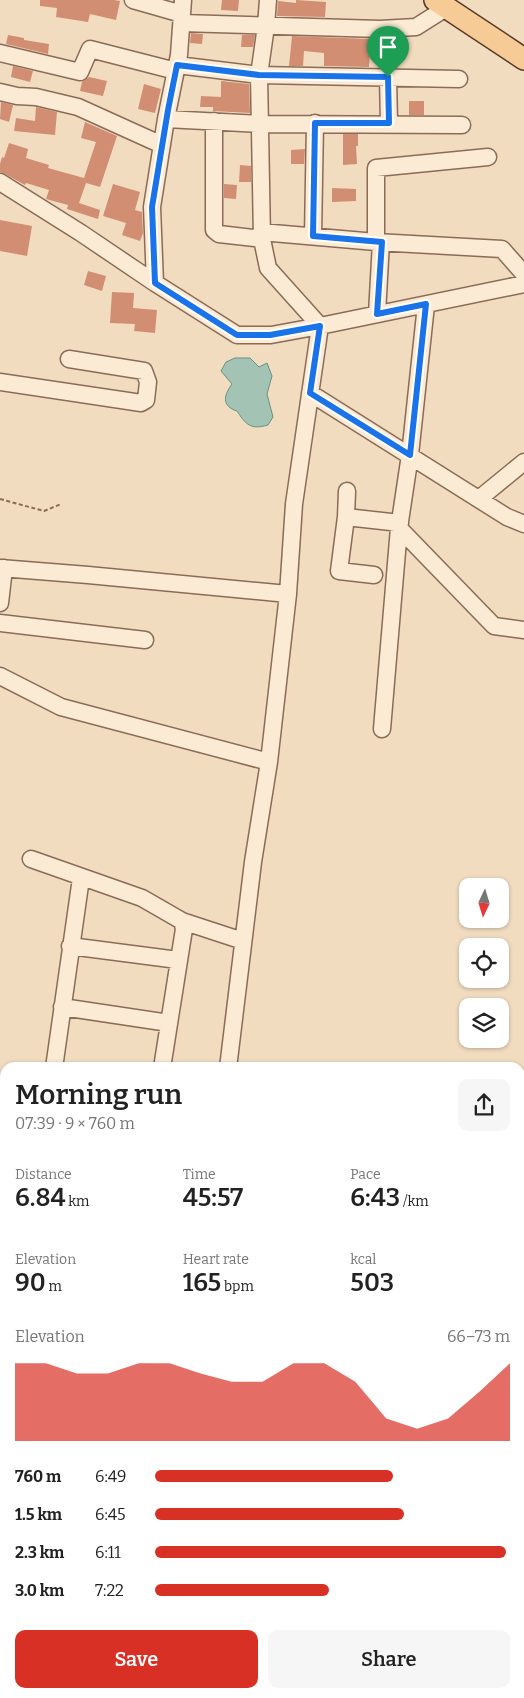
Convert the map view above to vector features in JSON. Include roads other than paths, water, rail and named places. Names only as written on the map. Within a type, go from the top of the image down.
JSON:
[{"type":"main road","points":[[447,3],[524,42]]},
{"type":"main road","points":[[447,3],[524,59]]},
{"type":"street","points":[[133,0],[182,12],[266,26],[380,29],[416,27],[447,3]]},
{"type":"street","points":[[268,0],[259,75],[262,236],[268,268],[320,326]]},
{"type":"street","points":[[155,283],[152,207],[176,68],[182,12]]},
{"type":"street","points":[[0,53],[80,72],[90,50],[176,68],[259,75],[459,80]]},
{"type":"street","points":[[388,77],[389,123]]},
{"type":"street","points":[[0,92],[17,96],[36,97],[78,107],[162,145]]},
{"type":"street","points":[[166,118],[260,124],[462,124]]},
{"type":"street","points":[[214,121],[214,230],[220,234],[313,236],[502,249],[524,274]]},
{"type":"street","points":[[313,236],[315,123]]},
{"type":"street","points":[[377,314],[379,242],[376,168],[488,158]]},
{"type":"street","points":[[0,182],[237,335],[270,335],[524,284]]},
{"type":"street","points":[[382,729],[399,525],[410,455],[426,304]]},
{"type":"street","points":[[229,1062],[253,862],[269,762],[288,594],[294,504],[320,326]]},
{"type":"street","points":[[0,382],[141,403],[146,400],[148,382],[144,371],[69,359]]},
{"type":"street","points":[[310,393],[507,516],[524,524]]},
{"type":"street","points":[[480,498],[524,462]]},
{"type":"street","points":[[347,491],[346,517],[339,571],[374,575]]},
{"type":"street","points":[[346,517],[399,525],[494,626],[524,630]]},
{"type":"street","points":[[0,603],[2,568],[88,574],[288,594]]},
{"type":"street","points":[[0,623],[145,640]]},
{"type":"street","points":[[0,676],[61,706],[269,762]]},
{"type":"street","points":[[31,859],[142,898],[182,921],[243,942]]},
{"type":"street","points":[[58,1062],[62,1007],[81,878]]},
{"type":"street","points":[[163,1062],[184,929],[182,921]]},
{"type":"street","points":[[70,946],[178,960]]},
{"type":"street","points":[[62,1007],[169,1023]]}]
